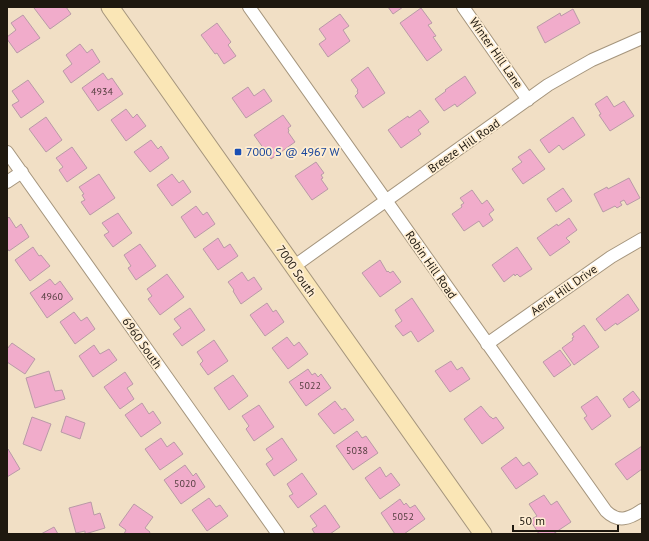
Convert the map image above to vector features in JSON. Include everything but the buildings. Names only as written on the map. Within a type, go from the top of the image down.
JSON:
[{"type":"street","name":"7000 South","points":[[110,7],[483,534]]},
{"type":"street","name":"Robin Hill Road","points":[[249,7],[602,507],[609,514],[618,518],[628,518],[642,510]]},
{"type":"street","name":"Winter Hill Lane","points":[[463,7],[528,100]]},
{"type":"street","name":"Breeze Hill Road","points":[[293,267],[548,86],[592,60],[642,38]]},
{"type":"street","name":"6960 South","points":[[7,152],[278,534]]},
{"type":"street","points":[[7,182],[22,172]]},
{"type":"street","name":"Aerie Hill Drive","points":[[487,344],[611,257],[642,239]]},
{"type":"place","name":"7000 S @ 4967 W","points":[[238,152]]}]
